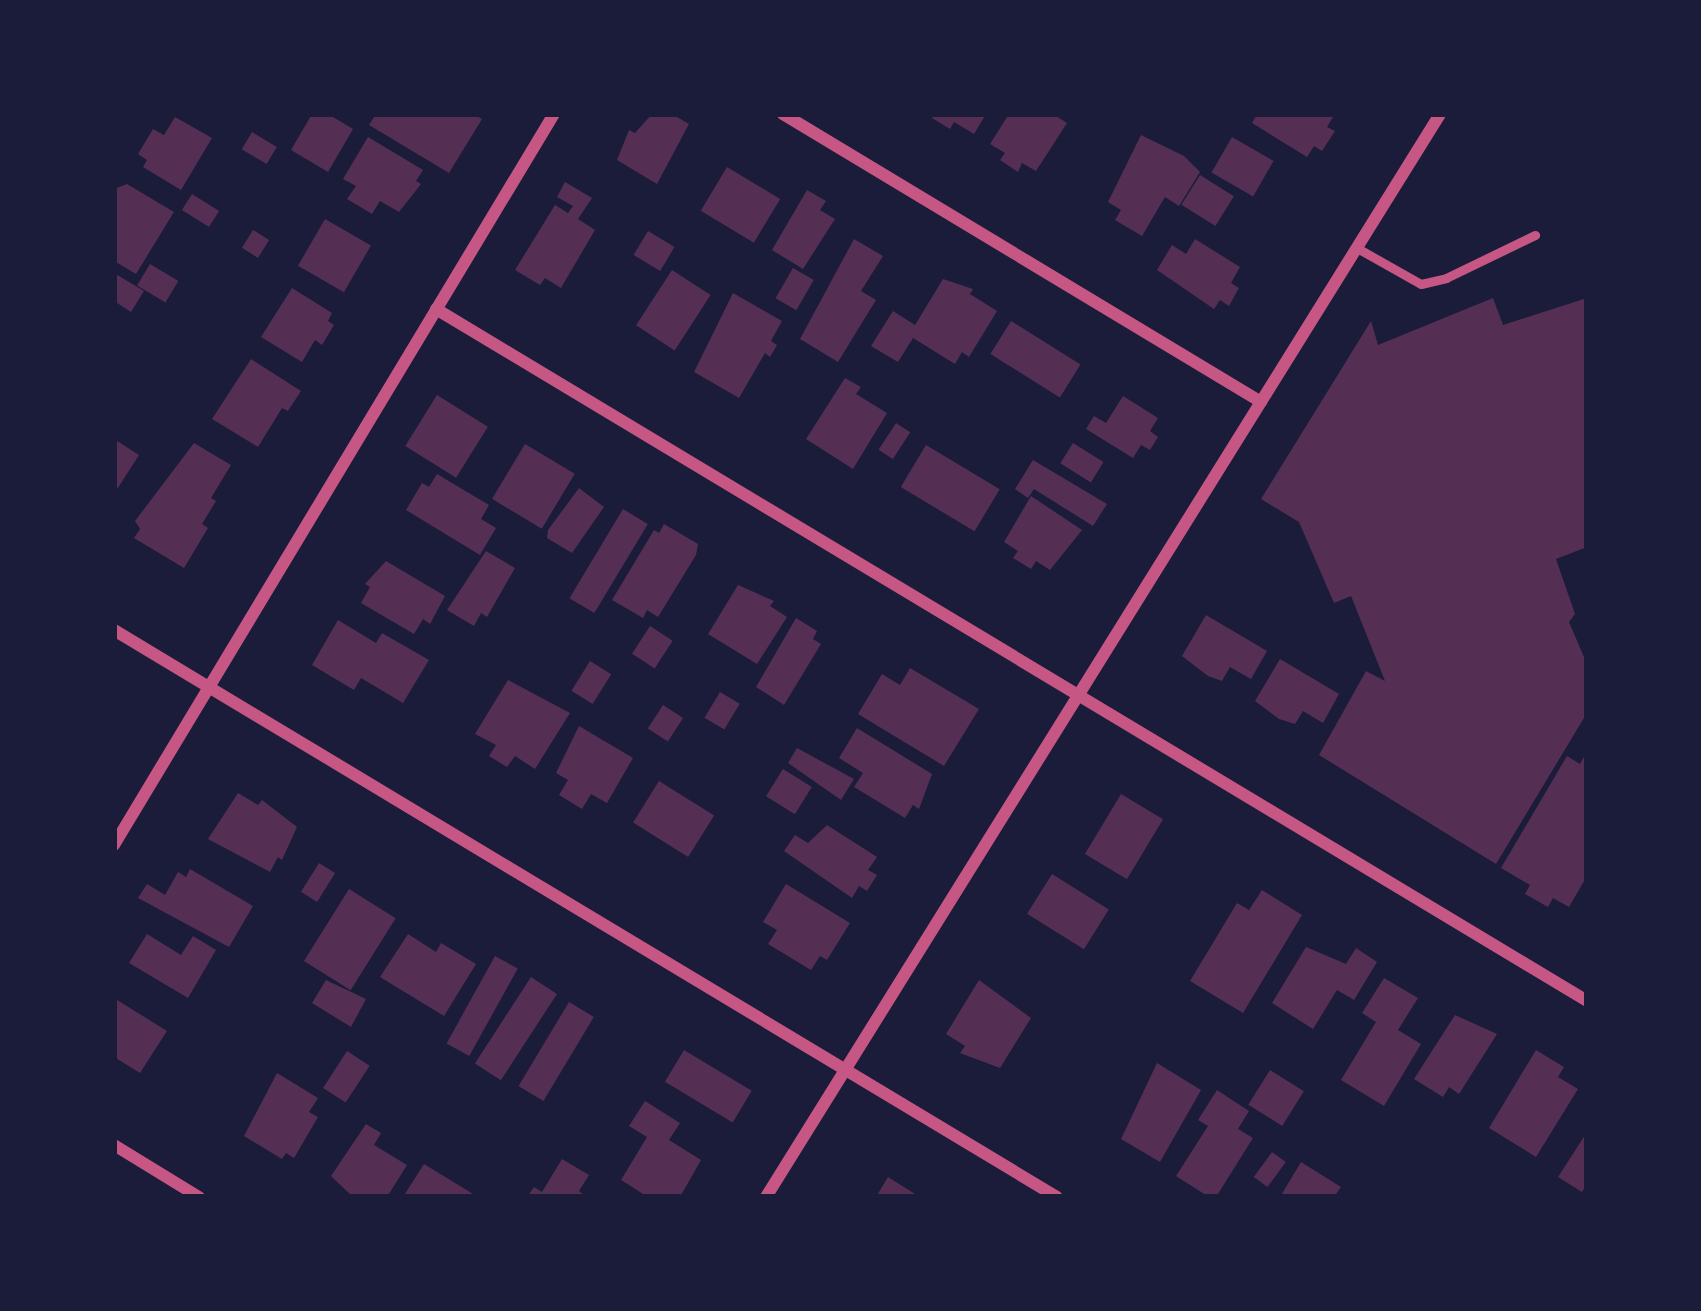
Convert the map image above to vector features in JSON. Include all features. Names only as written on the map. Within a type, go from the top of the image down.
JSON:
[{"type":"street","points":[[114,845],[554,114]]},
{"type":"street","points":[[783,114],[1261,402]]},
{"type":"street","points":[[766,1197],[1440,114]]},
{"type":"street","points":[[436,309],[1587,1001]]},
{"type":"street","points":[[114,630],[1058,1197]]},
{"type":"street","points":[[114,1145],[199,1197]]},
{"type":"lane","points":[[1357,248],[1421,284],[1447,278],[1535,236]]},
{"type":"building","points":[[312,114],[328,114],[353,129],[328,172],[291,150]]},
{"type":"building","points":[[376,114],[473,114],[482,119],[449,173],[369,125]]},
{"type":"building","points":[[652,114],[672,114],[689,124],[657,184],[617,160],[629,130],[635,133]]},
{"type":"building","points":[[935,114],[986,114],[974,134],[954,122],[950,129],[932,118]]},
{"type":"building","points":[[1009,114],[1053,114],[1067,123],[1036,171],[1022,163],[1018,172],[1000,160],[1005,153],[990,144]]},
{"type":"building","points":[[1257,114],[1329,114],[1333,117],[1327,127],[1335,131],[1322,151],[1314,146],[1307,157],[1252,123]]},
{"type":"building","points":[[175,117],[212,138],[181,190],[143,167],[147,160],[138,154],[153,129],[164,135]]},
{"type":"building","points":[[252,132],[277,147],[267,164],[242,149]]},
{"type":"building","points":[[1141,135],[1184,156],[1200,172],[1179,206],[1165,197],[1142,236],[1115,220],[1121,210],[1108,202]]},
{"type":"building","points":[[368,137],[423,170],[416,181],[421,184],[399,212],[380,201],[372,214],[347,199],[356,186],[343,179]]},
{"type":"building","points":[[1232,137],[1274,161],[1253,197],[1212,173]]},
{"type":"building","points":[[727,167],[780,199],[754,243],[701,211]]},
{"type":"building","points":[[1200,175],[1234,196],[1215,226],[1181,205]]},
{"type":"building","points":[[565,182],[592,198],[578,219],[595,230],[561,288],[545,278],[540,285],[515,270],[555,205],[568,213],[573,206],[557,197]]},
{"type":"building","points":[[127,184],[174,212],[136,274],[114,261],[114,189]]},
{"type":"building","points":[[807,190],[826,201],[820,210],[835,219],[803,269],[772,250]]},
{"type":"building","points":[[192,194],[219,211],[209,227],[182,210]]},
{"type":"building","points":[[325,219],[371,245],[344,292],[298,266]]},
{"type":"building","points":[[253,230],[269,240],[258,258],[242,248]]},
{"type":"building","points":[[648,231],[675,247],[660,271],[634,255]]},
{"type":"building","points":[[854,239],[883,256],[861,291],[876,300],[838,362],[800,339]]},
{"type":"building","points":[[1195,239],[1240,267],[1231,283],[1239,288],[1229,306],[1220,300],[1214,309],[1157,270],[1172,245],[1186,254]]},
{"type":"building","points":[[150,264],[178,281],[165,302],[137,285]]},
{"type":"building","points":[[793,268],[814,280],[796,310],[776,298]]},
{"type":"building","points":[[672,270],[711,295],[675,350],[636,325]]},
{"type":"building","points":[[114,273],[144,291],[131,312],[114,301]]},
{"type":"building","points":[[943,279],[973,289],[970,294],[997,311],[969,357],[962,352],[955,364],[913,338],[898,362],[871,346],[893,311],[915,325]]},
{"type":"building","points":[[292,288],[332,313],[328,321],[334,325],[322,345],[315,340],[302,362],[261,337]]},
{"type":"building","points":[[733,293],[782,321],[771,341],[777,345],[770,357],[765,353],[739,398],[694,372]]},
{"type":"building","points":[[1493,298],[1503,325],[1587,298],[1587,547],[1556,559],[1575,614],[1569,622],[1587,664],[1587,713],[1496,864],[1319,755],[1366,671],[1385,681],[1351,596],[1334,603],[1299,522],[1261,499],[1371,321],[1378,345]]},
{"type":"building","points":[[1011,321],[1081,364],[1060,398],[990,354]]},
{"type":"building","points":[[251,359],[301,391],[288,411],[282,408],[258,447],[212,419]]},
{"type":"building","points":[[845,378],[861,387],[856,394],[887,413],[853,469],[806,439]]},
{"type":"building","points":[[437,395],[488,427],[456,478],[405,446]]},
{"type":"building","points":[[1123,396],[1158,418],[1150,431],[1158,437],[1150,450],[1141,445],[1133,458],[1086,429],[1094,416],[1106,423]]},
{"type":"building","points":[[896,423],[910,432],[893,459],[879,450]]},
{"type":"building","points":[[114,439],[139,455],[114,494]]},
{"type":"building","points":[[194,443],[231,465],[211,498],[216,501],[202,524],[208,528],[184,568],[134,538],[140,529],[135,521]]},
{"type":"building","points":[[1073,443],[1104,462],[1091,482],[1060,463]]},
{"type":"building","points":[[525,444],[575,474],[542,529],[492,499]]},
{"type":"building","points":[[926,445],[1000,489],[974,531],[901,487]]},
{"type":"building","points":[[1033,460],[1107,504],[1093,526],[1034,489],[1028,498],[1015,489]]},
{"type":"building","points":[[437,474],[489,505],[481,519],[496,528],[480,555],[406,510],[422,483],[429,487]]},
{"type":"building","points":[[579,488],[604,507],[572,553],[547,538]]},
{"type":"building","points":[[1031,496],[1082,530],[1050,570],[1036,561],[1031,569],[1013,558],[1018,551],[1004,542]]},
{"type":"building","points":[[623,509],[648,524],[594,613],[569,598]]},
{"type":"building","points":[[664,524],[698,544],[696,555],[658,617],[647,610],[643,618],[612,600],[654,530],[659,533]]},
{"type":"building","points":[[486,551],[515,568],[487,617],[481,613],[474,626],[447,610]]},
{"type":"building","points":[[386,561],[445,596],[430,624],[423,619],[414,634],[361,603],[370,587],[365,584]]},
{"type":"building","points":[[738,585],[774,601],[770,606],[787,617],[757,664],[708,634]]},
{"type":"building","points":[[1206,615],[1267,651],[1251,679],[1230,667],[1222,681],[1182,656]]},
{"type":"building","points":[[796,618],[817,631],[813,639],[821,644],[784,705],[756,687]]},
{"type":"building","points":[[338,620],[376,643],[382,633],[429,660],[403,703],[361,678],[354,690],[312,665]]},
{"type":"building","points":[[650,626],[673,641],[655,668],[632,654]]},
{"type":"building","points":[[1280,659],[1339,694],[1323,723],[1303,711],[1295,724],[1279,719],[1255,701]]},
{"type":"building","points":[[590,661],[611,674],[593,704],[571,691]]},
{"type":"building","points":[[910,668],[979,709],[944,766],[858,714],[882,674],[900,685]]},
{"type":"building","points":[[508,680],[570,713],[535,769],[515,756],[507,767],[489,756],[496,745],[475,734]]},
{"type":"building","points":[[720,692],[740,704],[724,730],[705,718]]},
{"type":"building","points":[[663,705],[683,718],[668,742],[648,728]]},
{"type":"building","points":[[579,726],[633,758],[607,803],[591,794],[582,809],[559,795],[568,780],[556,773]]},
{"type":"building","points":[[857,728],[932,774],[919,809],[913,805],[905,818],[854,787],[863,773],[839,758]]},
{"type":"building","points":[[797,748],[854,779],[841,800],[788,763]]},
{"type":"building","points":[[1587,751],[1587,876],[1569,907],[1553,898],[1548,907],[1525,894],[1530,885],[1501,868],[1567,756],[1580,764]]},
{"type":"building","points":[[783,769],[812,787],[795,814],[766,796]]},
{"type":"building","points":[[659,781],[714,815],[688,857],[633,823]]},
{"type":"building","points":[[238,793],[258,805],[262,800],[297,827],[282,860],[278,857],[270,872],[208,839]]},
{"type":"building","points":[[1121,794],[1163,819],[1127,879],[1085,854]]},
{"type":"building","points":[[827,825],[877,857],[868,870],[877,875],[867,891],[859,886],[852,898],[784,851],[795,835],[808,843]]},
{"type":"building","points":[[319,863],[335,873],[317,902],[301,892]]},
{"type":"building","points":[[190,869],[253,906],[229,947],[138,898],[147,884],[165,895],[178,872],[186,877]]},
{"type":"building","points":[[1052,874],[1109,910],[1084,949],[1027,914]]},
{"type":"building","points":[[786,884],[850,923],[827,960],[820,956],[811,970],[768,944],[777,930],[763,922]]},
{"type":"building","points":[[349,889],[396,918],[351,990],[304,961]]},
{"type":"building","points":[[1262,890],[1302,915],[1243,1013],[1190,981],[1237,903],[1249,910]]},
{"type":"building","points":[[147,934],[181,955],[193,936],[216,950],[188,998],[129,963]]},
{"type":"building","points":[[408,934],[436,952],[441,943],[476,964],[444,1016],[380,977]]},
{"type":"building","points":[[1306,947],[1346,964],[1356,948],[1377,962],[1354,1000],[1337,990],[1313,1029],[1272,1003]]},
{"type":"building","points":[[495,956],[518,969],[469,1056],[447,1043]]},
{"type":"building","points":[[531,977],[557,994],[501,1080],[475,1063]]},
{"type":"building","points":[[1384,978],[1418,998],[1398,1030],[1421,1044],[1384,1106],[1341,1080],[1376,1022],[1362,1013]]},
{"type":"building","points":[[326,980],[366,999],[351,1027],[312,1003]]},
{"type":"building","points":[[979,980],[1031,1018],[1000,1068],[960,1053],[965,1046],[946,1034]]},
{"type":"building","points":[[114,998],[167,1031],[140,1073],[114,1057]]},
{"type":"building","points":[[569,1002],[594,1017],[543,1101],[519,1086]]},
{"type":"building","points":[[1455,1015],[1497,1034],[1459,1094],[1449,1087],[1443,1097],[1414,1079]]},
{"type":"building","points":[[684,1050],[752,1091],[733,1122],[665,1082]]},
{"type":"building","points":[[1536,1050],[1564,1067],[1558,1077],[1578,1089],[1536,1157],[1489,1128]]},
{"type":"building","points":[[347,1051],[370,1066],[346,1103],[323,1088]]},
{"type":"building","points":[[1157,1063],[1201,1090],[1160,1162],[1121,1139]]},
{"type":"building","points":[[1270,1070],[1304,1091],[1282,1126],[1248,1105]]},
{"type":"building","points":[[277,1073],[318,1098],[309,1112],[318,1117],[294,1158],[286,1153],[282,1159],[244,1136]]},
{"type":"building","points":[[1217,1090],[1249,1111],[1238,1129],[1253,1138],[1216,1197],[1209,1197],[1176,1176],[1208,1126],[1198,1120]]},
{"type":"building","points":[[645,1101],[680,1123],[669,1140],[701,1160],[680,1197],[648,1197],[621,1180],[647,1137],[629,1126]]},
{"type":"building","points":[[366,1124],[381,1133],[374,1145],[407,1165],[387,1197],[353,1197],[331,1176]]},
{"type":"building","points":[[1587,1132],[1587,1184],[1582,1192],[1558,1177]]},
{"type":"building","points":[[1272,1152],[1286,1162],[1268,1187],[1254,1177]]},
{"type":"building","points":[[562,1159],[589,1175],[579,1191],[587,1197],[527,1197],[534,1187],[542,1192]]},
{"type":"building","points":[[1301,1162],[1341,1187],[1334,1197],[1280,1197]]},
{"type":"building","points":[[424,1164],[478,1197],[403,1197]]},
{"type":"building","points":[[888,1177],[920,1197],[876,1197]]}]
